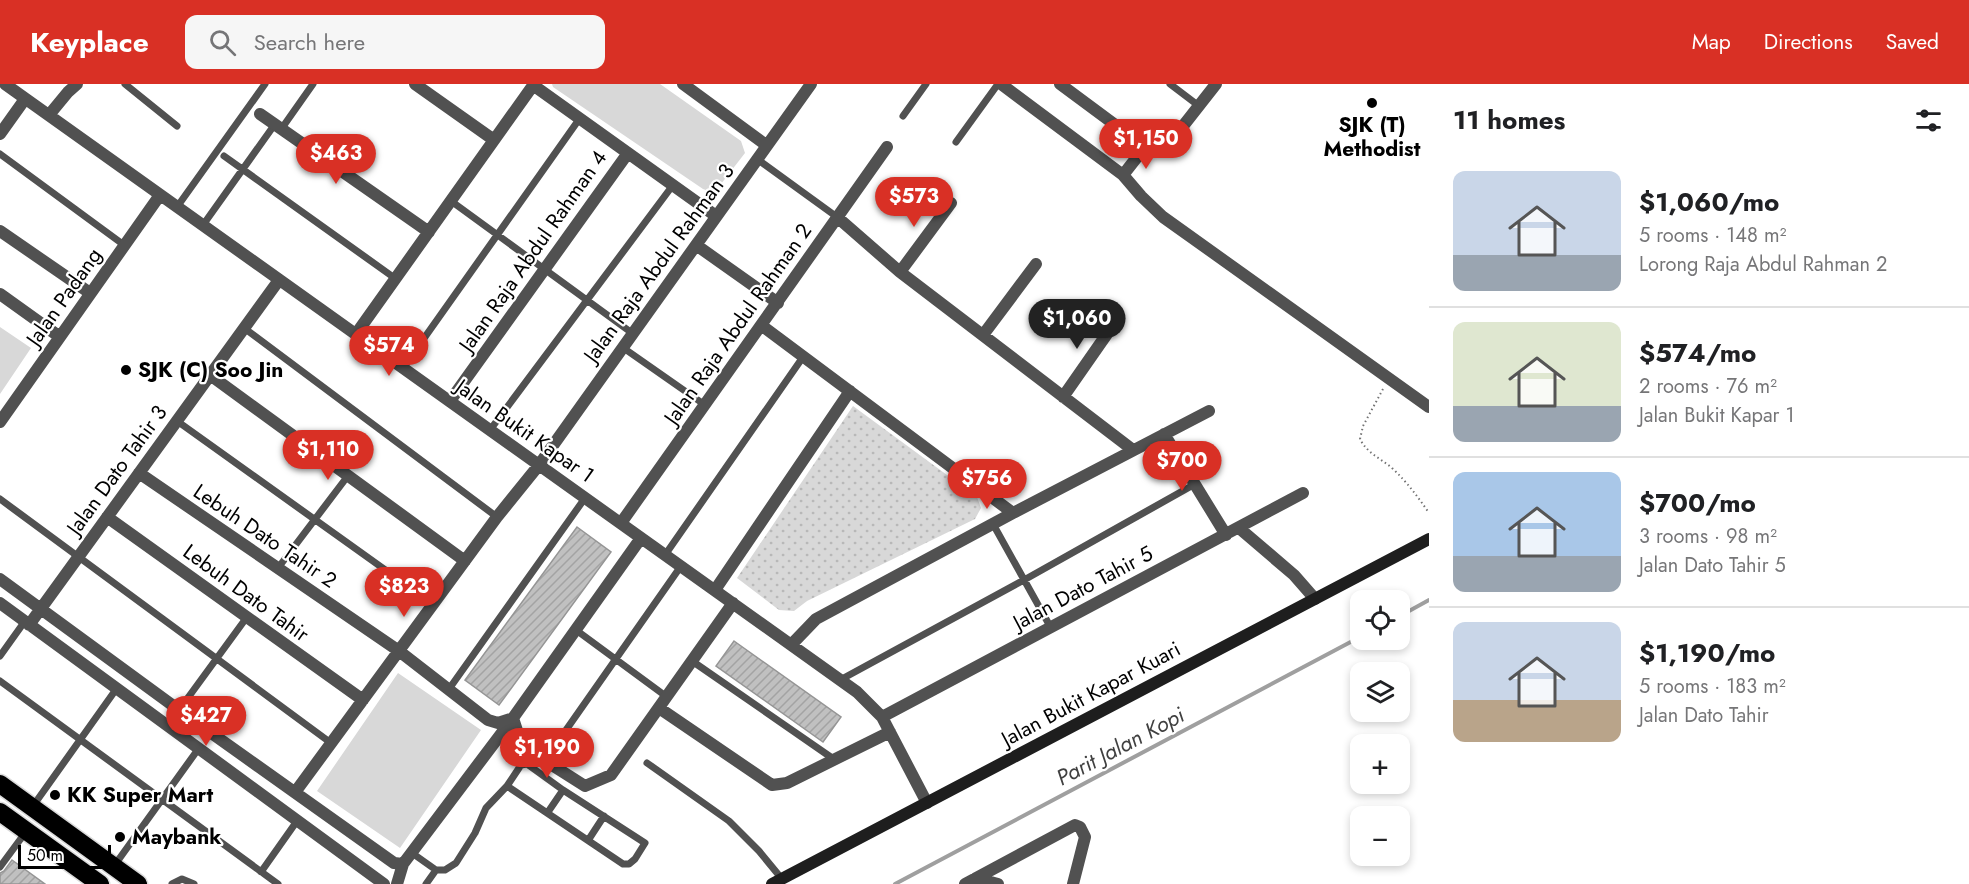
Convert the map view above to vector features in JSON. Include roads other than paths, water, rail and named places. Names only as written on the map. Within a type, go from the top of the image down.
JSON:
[{"type":"highway","points":[[0,784],[138,884]]},
{"type":"highway","points":[[0,812],[100,884]]},
{"type":"street","name":"Jalan Bukit Kapar 1","points":[[5,84],[857,692],[882,717],[927,802]]},
{"type":"street","points":[[49,116],[68,92],[78,84]]},
{"type":"street","points":[[415,84],[494,140]]},
{"type":"street","points":[[683,84],[766,146]]},
{"type":"street","name":"Jalan Raja Abdul Rahman 3","points":[[296,791],[497,517],[538,465],[811,84]]},
{"type":"street","points":[[999,84],[1123,175],[1163,217],[1429,407]]},
{"type":"street","points":[[1060,84],[1145,147],[1165,149],[1216,84]]},
{"type":"street","points":[[356,334],[533,85],[716,216]]},
{"type":"street","points":[[0,134],[25,99]]},
{"type":"street","points":[[260,114],[429,232]]},
{"type":"street","name":"Jalan Raja Abdul Rahman 2","points":[[621,523],[887,147]]},
{"type":"street","points":[[1123,175],[1145,147]]},
{"type":"street","name":"Jalan Raja Abdul Rahman 4","points":[[450,402],[628,153]]},
{"type":"street","name":"Jalan Padang","points":[[0,422],[160,195]]},
{"type":"street","points":[[900,272],[951,203]]},
{"type":"street","points":[[837,217],[900,272],[1133,450]]},
{"type":"street","points":[[0,231],[90,293]]},
{"type":"street","points":[[696,245],[778,303]]},
{"type":"street","points":[[983,335],[1036,264]]},
{"type":"street","name":"Jalan Dato Tahir 3","points":[[27,623],[40,609],[279,280]]},
{"type":"street","points":[[0,294],[60,337]]},
{"type":"street","points":[[1063,397],[1116,321]]},
{"type":"street","points":[[761,325],[1013,513]]},
{"type":"street","points":[[210,375],[465,561]]},
{"type":"street","points":[[715,590],[850,392]]},
{"type":"street","points":[[791,645],[816,619],[1209,411]]},
{"type":"street","points":[[1164,434],[1226,535]]},
{"type":"street","name":"Lebuh Dato Tahir 2","points":[[139,474],[399,651],[488,720],[498,723],[513,718]]},
{"type":"street","name":"Jalan Dato Tahir 5","points":[[882,717],[1303,493]]},
{"type":"street","name":"Lebuh Dato Tahir","points":[[107,517],[363,700]]},
{"type":"street","points":[[1239,528],[1294,575],[1315,599]]},
{"type":"street","points":[[398,884],[403,864],[513,718],[641,538]]},
{"type":"street","name":"Jalan Bukit Kapar Kuari","points":[[777,881],[1429,539]]},
{"type":"street","points":[[0,579],[179,710],[394,862],[403,864]]},
{"type":"street","points":[[0,603],[384,884]]},
{"type":"street","points":[[513,718],[522,746],[585,786],[611,775],[733,603]]},
{"type":"street","points":[[658,708],[772,785],[787,783],[890,732]]},
{"type":"street","points":[[970,881],[1075,825],[1080,827],[1085,837],[1073,884]]},
{"type":"street","points":[[970,881],[998,884]]},
{"type":"lane","points":[[125,84],[177,126]]},
{"type":"lane","points":[[177,207],[265,84]]},
{"type":"lane","points":[[203,225],[243,169],[313,84]]},
{"type":"lane","points":[[903,116],[926,84]]},
{"type":"lane","points":[[956,142],[999,84]]},
{"type":"lane","points":[[1170,84],[1199,106]]},
{"type":"lane","points":[[403,368],[580,118]]},
{"type":"lane","points":[[0,154],[124,245]]},
{"type":"lane","points":[[224,156],[396,279]]},
{"type":"lane","points":[[757,159],[837,217]]},
{"type":"lane","points":[[490,430],[673,185]]},
{"type":"lane","points":[[451,201],[632,333]]},
{"type":"lane","points":[[244,328],[497,517]]},
{"type":"lane","points":[[622,347],[705,405]]},
{"type":"lane","points":[[665,555],[803,357]]},
{"type":"lane","points":[[177,421],[433,604]]},
{"type":"lane","points":[[278,568],[347,477]]},
{"type":"lane","points":[[840,680],[1195,484]]},
{"type":"lane","points":[[449,689],[585,498]]},
{"type":"lane","points":[[0,500],[331,743]]},
{"type":"lane","points":[[993,524],[1051,628]]},
{"type":"lane","points":[[544,760],[681,566]]},
{"type":"lane","points":[[179,710],[247,617]]},
{"type":"lane","points":[[0,656],[27,623]]},
{"type":"lane","points":[[576,630],[667,697]]},
{"type":"lane","points":[[692,661],[835,759]]},
{"type":"lane","points":[[0,681],[278,884]]},
{"type":"lane","points":[[32,807],[117,688]]},
{"type":"lane","points":[[114,866],[199,748]]},
{"type":"lane","points":[[647,763],[729,821],[759,851],[777,881]]},
{"type":"lane","points":[[412,853],[436,870],[445,870],[456,863],[475,833],[486,808],[507,786],[521,765],[527,764],[645,843],[628,864],[623,864],[507,786]]},
{"type":"lane","points":[[548,812],[563,790]]},
{"type":"lane","points":[[589,839],[604,816]]},
{"type":"lane","points":[[261,872],[297,820]]},
{"type":"lane","points":[[0,867],[26,831]]},
{"type":"lane","points":[[426,884],[436,870]]},
{"type":"lane","points":[[172,884],[182,879],[194,884]]},
{"type":"waterway","name":"Parit Jalan Kopi","points":[[1410,610],[1429,600]]},
{"type":"waterway","name":"Parit Jalan Kopi","points":[[895,884],[1350,642]]},
{"type":"place","name":"SJK (T) Methodist","points":[[1372,103]]},
{"type":"place","name":"SJK (C) Soo Jin","points":[[126,370]]},
{"type":"place","name":"KK Super Mart","points":[[55,795]]},
{"type":"place","name":"Maybank","points":[[120,837]]}]
